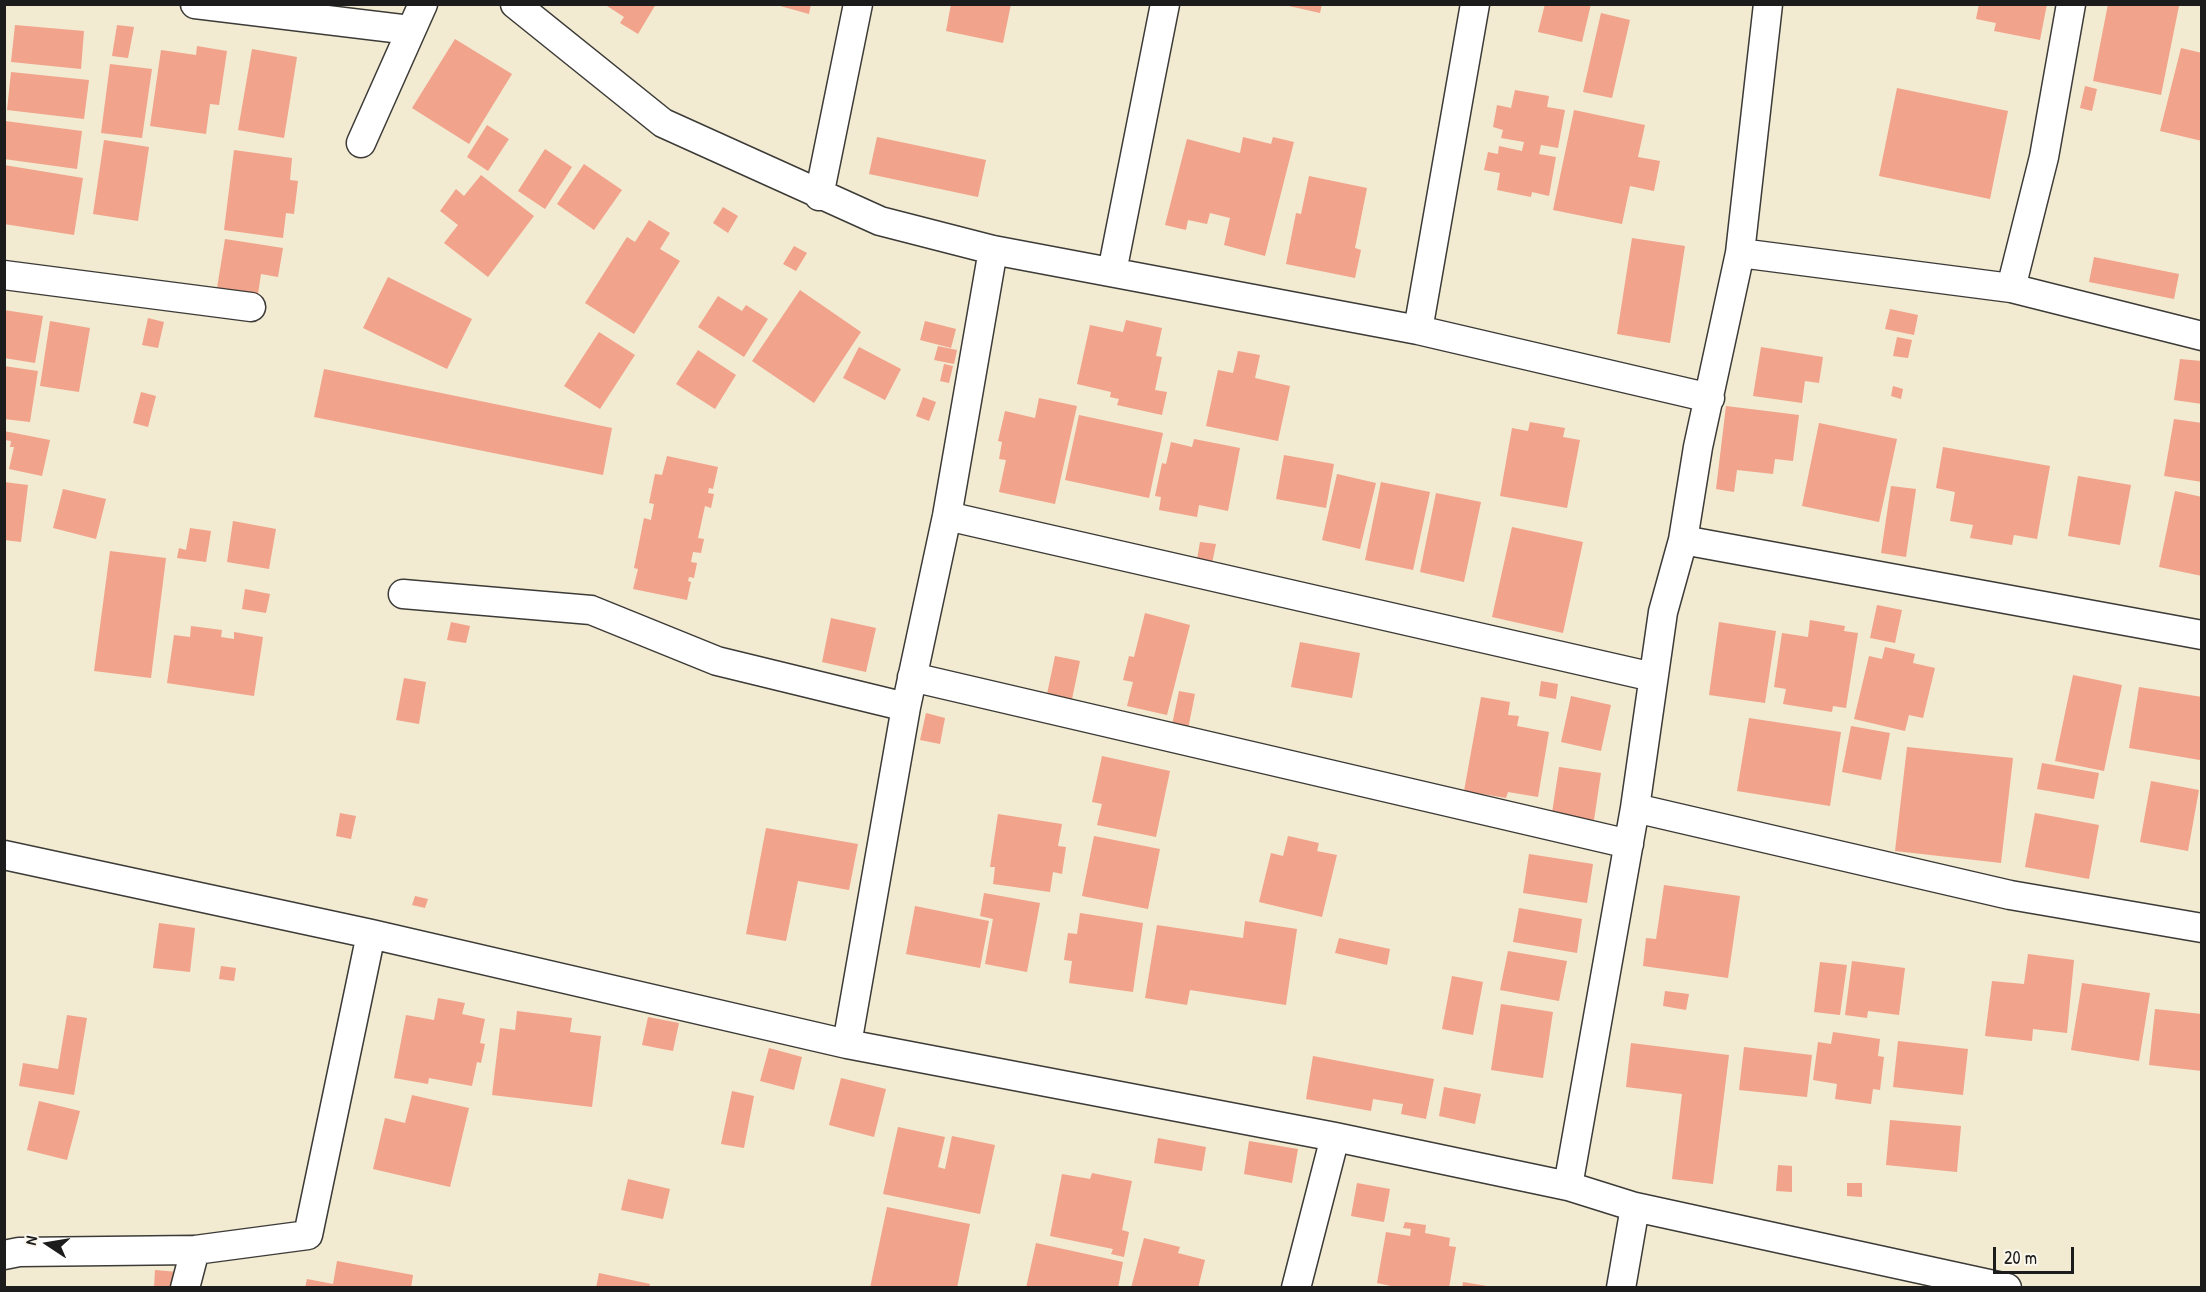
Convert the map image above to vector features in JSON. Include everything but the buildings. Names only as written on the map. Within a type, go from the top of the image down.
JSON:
[{"type":"street","points":[[195,4],[410,30]]},
{"type":"street","points":[[361,143],[423,4]]},
{"type":"street","points":[[515,4],[663,123],[819,196],[880,221],[993,250],[1418,330],[1710,398]]},
{"type":"street","points":[[819,196],[858,4]]},
{"type":"street","points":[[1112,272],[1165,4]]},
{"type":"street","points":[[1418,330],[1475,4]]},
{"type":"street","points":[[1568,1186],[1635,808],[1663,612],[1683,540],[1698,447],[1740,253],[1768,4]]},
{"type":"street","points":[[2011,288],[2044,157],[2071,4]]},
{"type":"street","points":[[847,1044],[906,707],[947,516],[993,250]]},
{"type":"street","points":[[1740,253],[2011,288],[2202,336]]},
{"type":"street","points":[[4,275],[251,307]]},
{"type":"street","points":[[947,516],[1653,677]]},
{"type":"street","points":[[1683,540],[2202,635]]},
{"type":"street","points":[[403,594],[591,610],[717,661],[906,707]]},
{"type":"street","points":[[912,677],[1629,844]]},
{"type":"street","points":[[1635,808],[2010,895],[2202,928]]},
{"type":"street","points":[[4,855],[371,934],[847,1044],[1335,1137],[1568,1186],[1635,1207],[2007,1287]]},
{"type":"street","points":[[4,1255],[19,1252],[195,1250],[308,1235],[371,934]]},
{"type":"street","points":[[1296,1287],[1335,1137]]},
{"type":"street","points":[[1621,1287],[1635,1207]]},
{"type":"street","points":[[185,1287],[195,1250]]}]
